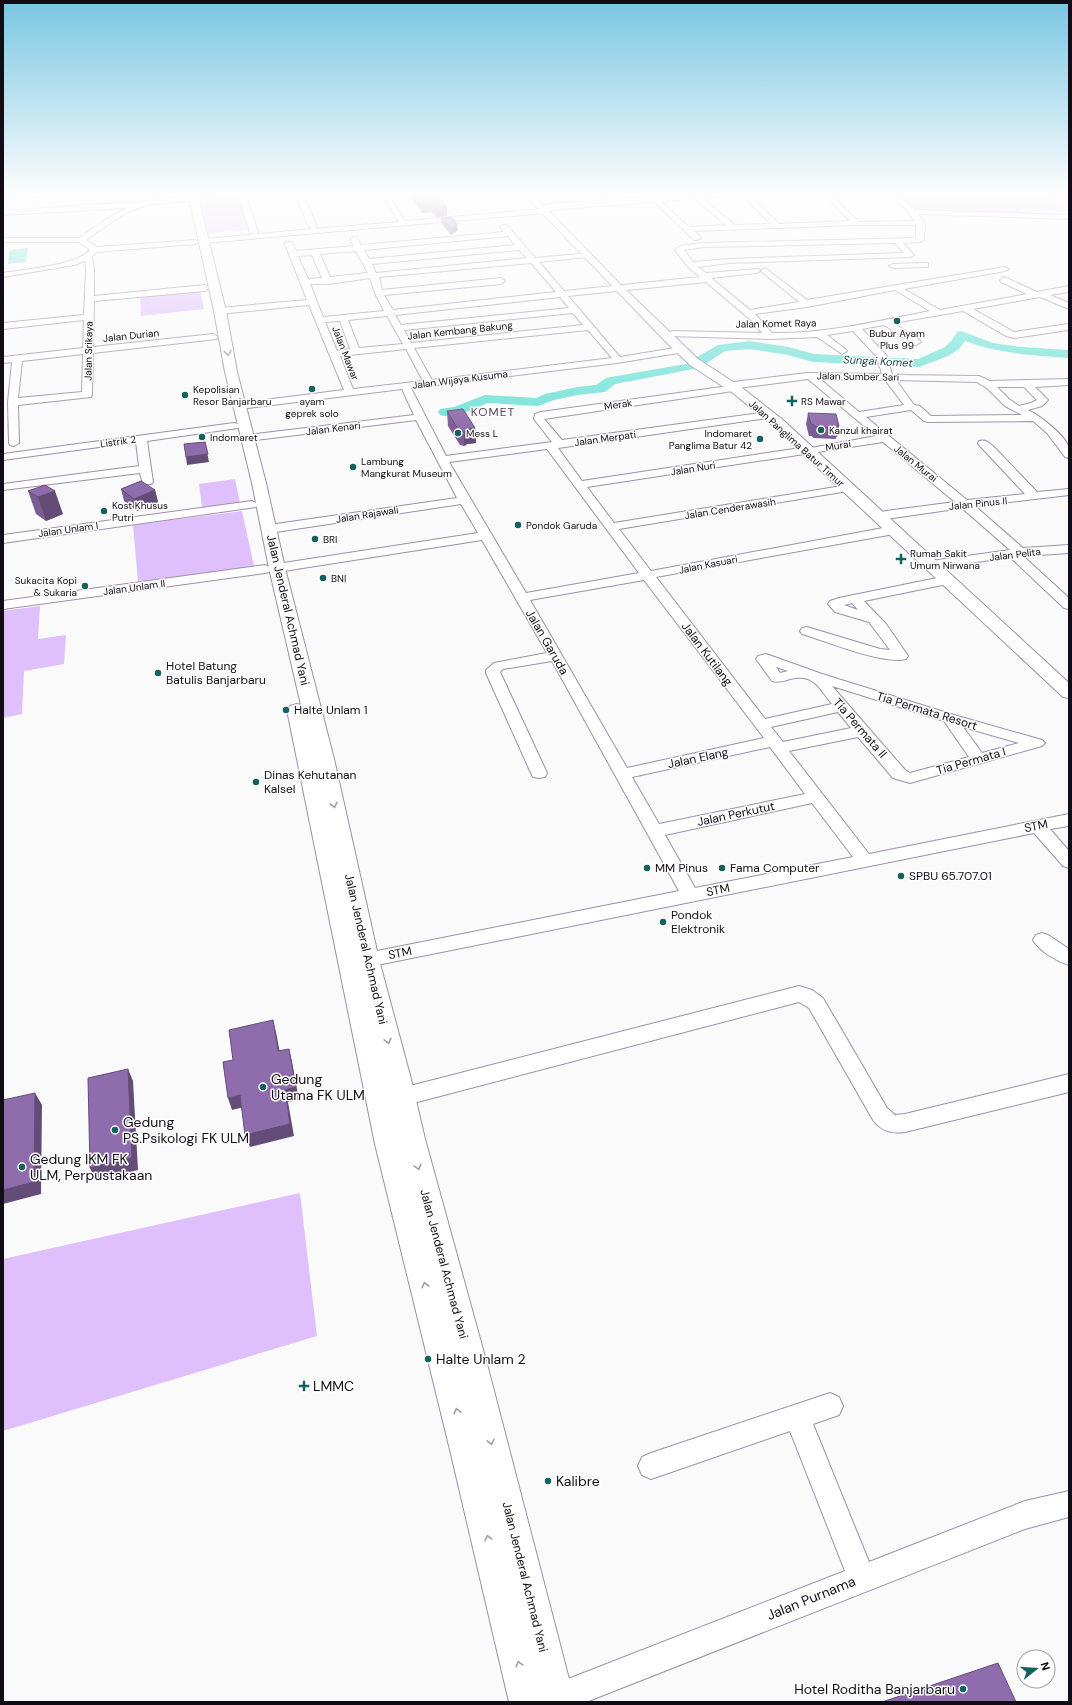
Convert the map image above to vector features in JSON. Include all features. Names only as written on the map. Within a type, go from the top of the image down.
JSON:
[{"type":"highway","name":"Jalan Jenderal Achmad Yani","points":[[203,273],[205,288],[226,372],[240,418],[254,495],[271,569],[324,759],[367,960],[392,1087],[400,1142],[466,1446],[528,1702]]},
{"type":"highway","name":"Jalan Jenderal Achmad Yani","points":[[209,273],[220,309],[217,335]]},
{"type":"highway","name":"Jalan Jenderal Achmad Yani","points":[[254,495],[269,529],[271,569],[283,640],[359,996],[392,1087]]},
{"type":"highway","name":"Jalan Jenderal Achmad Yani","points":[[400,1142],[471,1364],[556,1700]]},
{"type":"main road","name":"Jalan Panglima Batur Timur","points":[[606,273],[671,337],[734,386],[780,418],[838,475],[886,515],[1069,682]]},
{"type":"main road","name":"Jalan Panglima Batur Timur","points":[[671,337],[681,350],[694,362],[734,386],[811,450]]},
{"type":"main road","name":"Jalan Panglima Batur Timur","points":[[838,475],[848,488],[1069,693]]},
{"type":"street","points":[[3,275],[18,273]]},
{"type":"street","name":"Jalan Srikaya","points":[[13,402],[87,395],[90,273]]},
{"type":"street","name":"Jalan Mawar","points":[[301,273],[349,391]]},
{"type":"street","points":[[324,273],[328,281]]},
{"type":"street","points":[[372,273],[379,293],[400,328],[428,381]]},
{"type":"street","points":[[304,282],[410,273]]},
{"type":"street","points":[[494,273],[508,290]]},
{"type":"street","points":[[542,273],[616,357]]},
{"type":"street","points":[[700,273],[755,319],[770,336]]},
{"type":"street","points":[[379,293],[508,290],[560,294],[743,273]]},
{"type":"street","points":[[768,273],[807,304]]},
{"type":"street","points":[[893,273],[916,285]]},
{"type":"street","points":[[747,313],[985,273]]},
{"type":"street","points":[[1004,280],[1069,305]]},
{"type":"street","points":[[89,299],[205,288]]},
{"type":"street","points":[[898,288],[938,312]]},
{"type":"street","name":"Jalan Komet Raya","points":[[671,337],[819,334],[1069,289]]},
{"type":"street","points":[[321,320],[390,313],[508,290]]},
{"type":"street","points":[[220,309],[312,301]]},
{"type":"street","points":[[963,307],[1011,335],[1068,327]]},
{"type":"street","points":[[400,328],[575,310]]},
{"type":"street","points":[[3,326],[89,317]]},
{"type":"street","points":[[343,318],[356,352]]},
{"type":"street","points":[[885,322],[916,342]]},
{"type":"street","name":"Jalan Kembang Bakung","points":[[334,354],[589,327]]},
{"type":"street","points":[[855,327],[882,356],[887,376],[911,407]]},
{"type":"street","points":[[819,334],[842,351]]},
{"type":"street","name":"Jalan Durian","points":[[3,360],[217,335]]},
{"type":"street","name":"Jalan Wijaya Kusuma","points":[[295,398],[405,386],[635,354],[671,337]]},
{"type":"street","name":"Jalan Wijaya Kusuma","points":[[240,418],[295,398],[428,381],[617,360],[681,350]]},
{"type":"street","points":[[14,443],[8,416],[13,402],[17,358]]},
{"type":"street","name":"Jalan Sumber Sari","points":[[734,386],[810,376],[976,378],[985,382],[1027,384],[1069,382]]},
{"type":"street","name":"Jalan Murai","points":[[810,376],[966,505],[1069,605]]},
{"type":"street","points":[[985,382],[1010,405],[1036,418],[1058,433],[1068,453]]},
{"type":"street","points":[[1018,409],[1043,402],[1043,400],[1027,384]]},
{"type":"street","name":"Jalan Garuda","points":[[405,386],[419,417],[442,460],[556,656],[691,896]]},
{"type":"street","name":"Merak","points":[[555,445],[539,419],[539,416],[734,386]]},
{"type":"street","points":[[857,415],[911,407],[916,408],[928,419],[932,420],[1036,418]]},
{"type":"street","name":"Jalan Merpati","points":[[442,460],[768,415]]},
{"type":"street","name":"Jalan Kenari","points":[[240,418],[419,417]]},
{"type":"street","name":"Listrik 2","points":[[3,458],[141,438],[240,418]]},
{"type":"street","points":[[141,438],[147,482]]},
{"type":"street","name":"Murai","points":[[811,450],[885,438]]},
{"type":"street","points":[[983,443],[1000,458],[1025,488],[1034,496]]},
{"type":"street","name":"Jalan Kutilang","points":[[555,445],[579,485],[865,861]]},
{"type":"street","name":"Jalan Nuri","points":[[579,485],[811,450]]},
{"type":"street","points":[[3,487],[145,469]]},
{"type":"street","name":"Jalan Cenderawasih","points":[[611,527],[848,488]]},
{"type":"street","name":"Jalan Pinus II","points":[[886,515],[1069,492]]},
{"type":"street","name":"Jalan Unlam I","points":[[3,539],[254,495]]},
{"type":"street","name":"Jalan Rajawali","points":[[269,529],[465,500]]},
{"type":"street","name":"Jalan Kasuari","points":[[522,598],[894,530]]},
{"type":"street","name":"Jalan Unlam II","points":[[3,605],[271,569],[485,536]]},
{"type":"street","name":"Jalan Pelita","points":[[938,564],[1016,553],[1069,549]]},
{"type":"street","points":[[875,620],[840,609],[835,604],[948,580]]},
{"type":"street","points":[[808,631],[878,653],[901,656],[875,620],[855,599]]},
{"type":"street","points":[[539,773],[493,673],[493,670],[499,666],[556,656]]},
{"type":"street","name":"Tia Permata Resort","points":[[800,672],[949,718],[1037,743]]},
{"type":"street","name":"Tia Permata II","points":[[817,677],[861,731],[899,774],[905,777]]},
{"type":"street","points":[[761,724],[841,707]]},
{"type":"street","points":[[949,718],[979,760]]},
{"type":"street","name":"Jalan Elang","points":[[622,774],[861,731]]},
{"type":"street","name":"Tia Permata I","points":[[905,777],[910,778],[1037,743]]},
{"type":"street","name":"Jalan Perkutut","points":[[655,831],[817,797]]},
{"type":"street","name":"STM","points":[[367,960],[1069,820]]},
{"type":"street","points":[[1038,826],[1069,862]]},
{"type":"street","points":[[1042,940],[1069,958]]},
{"type":"street","points":[[392,1087],[799,994],[805,995],[816,1003],[880,1114],[892,1125],[1069,1083]]},
{"type":"street","points":[[651,1466],[830,1406]]},
{"type":"street","points":[[797,1416],[862,1578]]},
{"type":"street","name":"Jalan Purnama","points":[[556,1700],[1025,1514],[1069,1504]]},
{"type":"shaded area","points":[[200,290],[204,309],[141,316],[140,296]]},
{"type":"shaded area","points":[[235,479],[240,503],[202,507],[199,484]]},
{"type":"shaded area","points":[[242,511],[254,566],[138,582],[133,525]]},
{"type":"shaded area","points":[[40,606],[38,639],[66,635],[64,664],[24,671],[22,714],[3,718],[3,611]]},
{"type":"shaded area","points":[[300,1193],[317,1336],[3,1431],[3,1259]]},
{"type":"building","points":[[463,409],[475,428],[466,429],[464,432],[459,431],[447,411]]},
{"type":"building","points":[[808,413],[836,414],[839,426],[837,426],[838,428],[815,427],[811,424]]},
{"type":"building","points":[[205,442],[208,454],[186,457],[184,444]]},
{"type":"building","points":[[141,481],[155,490],[134,499],[121,489]]},
{"type":"building","points":[[45,485],[55,491],[38,497],[28,491]]},
{"type":"building","name":"Gedung Utama FK ULM","points":[[273,1020],[278,1051],[289,1049],[296,1087],[285,1090],[290,1124],[245,1135],[240,1095],[228,1098],[223,1062],[233,1060],[229,1030]]},
{"type":"building","name":"Gedung PS.Psikologi FK ULM","points":[[128,1069],[132,1158],[90,1168],[88,1078]]},
{"type":"building","name":"Gedung IKM FK ULM, Perpustakaan","points":[[35,1093],[34,1182],[3,1190],[3,1100]]},
{"type":"building","points":[[998,1663],[1016,1702],[882,1702]]},
{"type":"waterway","name":"Sungai Komet","points":[[702,360],[722,348],[749,345],[789,351],[813,358],[919,363],[944,354],[954,346],[961,335],[990,346],[1022,351],[1069,354]]},
{"type":"waterway","name":"Sungai Komet","points":[[445,412],[457,411],[485,399],[538,402],[550,397],[577,391],[600,389],[611,381],[694,365]]},
{"type":"place","name":"Bubur Ayam Plus 99","points":[[897,321]]},
{"type":"place","name":"ayam geprek solo","points":[[312,389]]},
{"type":"place","name":"Kepolisian Resor Banjarbaru","points":[[185,395]]},
{"type":"place","name":"RS Mawar","points":[[792,401]]},
{"type":"place","name":"Kanzul khairat","points":[[821,430]]},
{"type":"place","name":"Mess L","points":[[458,433]]},
{"type":"place","name":"Indomaret","points":[[202,437]]},
{"type":"place","name":"Indomaret Panglima Batur 42","points":[[760,439]]},
{"type":"place","name":"Lambung Mangkurat Museum","points":[[353,467]]},
{"type":"place","name":"Kost Khusus Putri","points":[[104,511]]},
{"type":"place","name":"Pondok Garuda","points":[[518,525]]},
{"type":"place","name":"BRI","points":[[315,539]]},
{"type":"place","name":"Rumah Sakit Umum Nirwana","points":[[901,559]]},
{"type":"place","name":"BNI","points":[[323,578]]},
{"type":"place","name":"Sukacita Kopi & Sukaria","points":[[85,586]]},
{"type":"place","name":"Hotel Batung Batulis Banjarbaru","points":[[158,673]]},
{"type":"place","name":"Halte Unlam 1","points":[[286,710]]},
{"type":"place","name":"Dinas Kehutanan Kalsel","points":[[256,782]]},
{"type":"place","name":"MM Pinus","points":[[647,868]]},
{"type":"place","name":"Fama Computer","points":[[722,868]]},
{"type":"place","name":"SPBU 65.707.01","points":[[901,876]]},
{"type":"place","name":"Pondok Elektronik","points":[[663,922]]},
{"type":"place","name":"Gedung Utama FK ULM","points":[[263,1087]]},
{"type":"place","name":"Gedung PS.Psikologi FK ULM","points":[[115,1130]]},
{"type":"place","name":"Gedung IKM FK ULM, Perpustakaan","points":[[22,1167]]},
{"type":"place","name":"Halte Unlam 2","points":[[428,1359]]},
{"type":"place","name":"LMMC","points":[[304,1386]]},
{"type":"place","name":"Kalibre","points":[[548,1481]]},
{"type":"place","name":"Hotel Roditha Banjarbaru","points":[[963,1689]]},
{"type":"district","name":"KOMET","points":[[493,412]]}]
